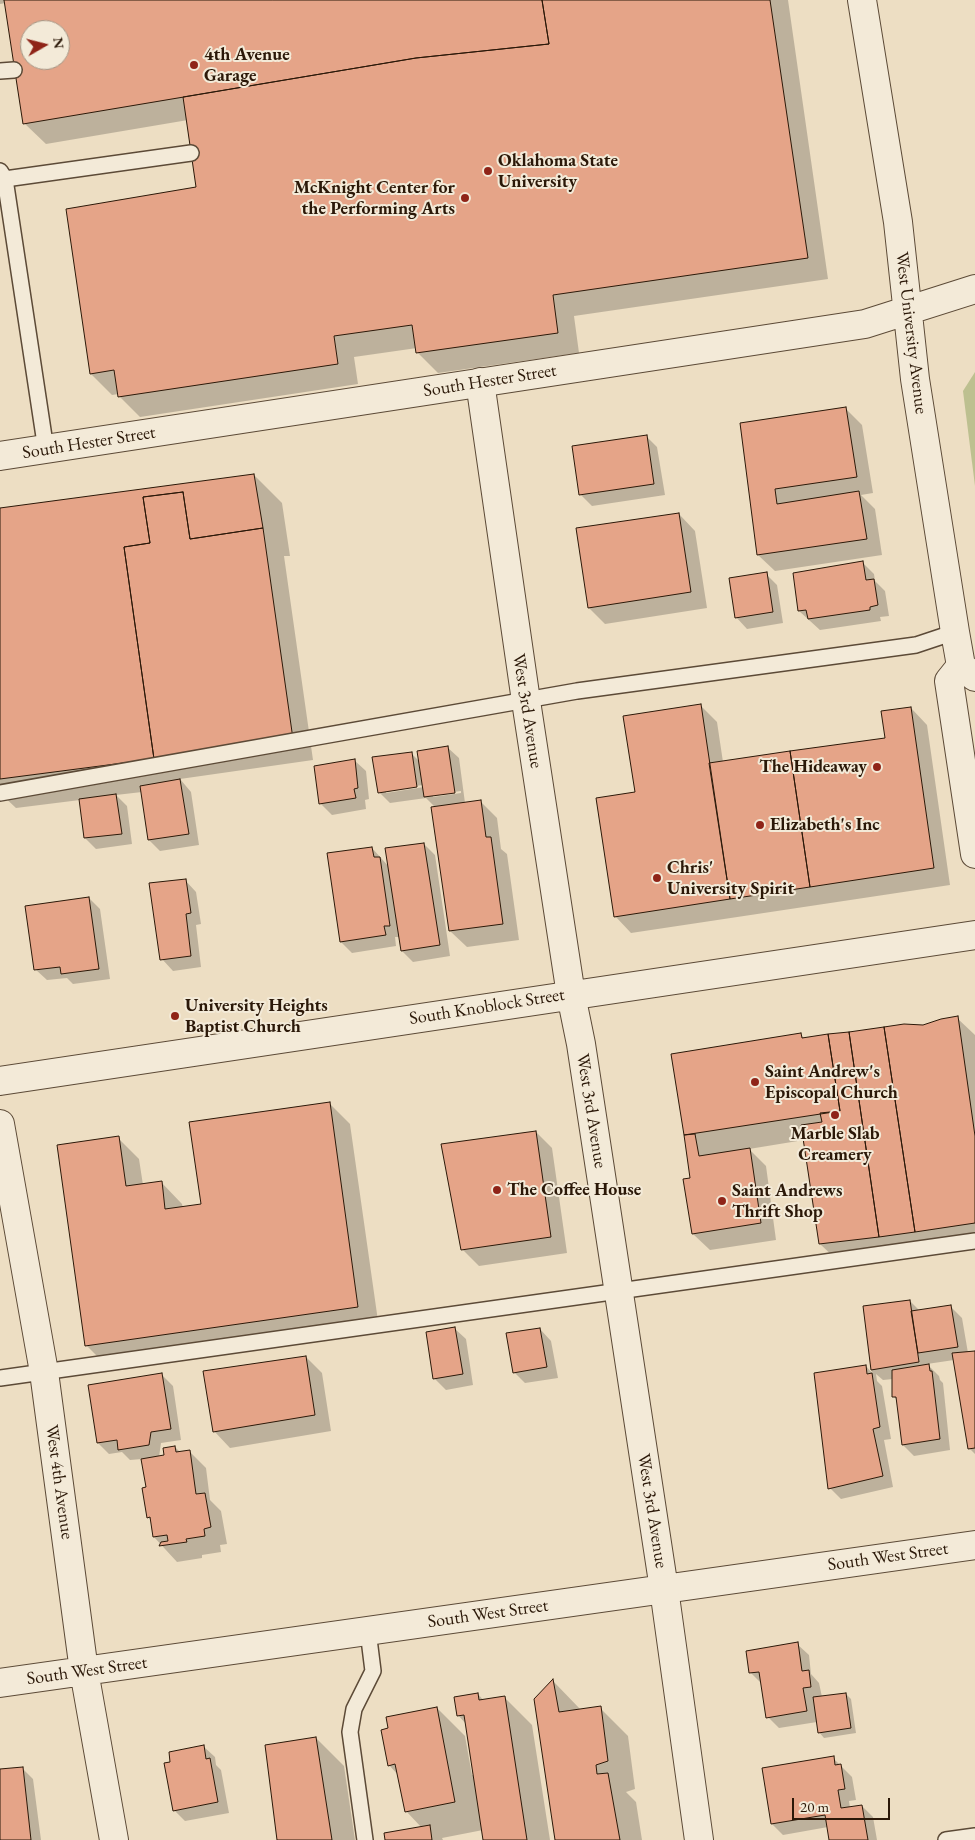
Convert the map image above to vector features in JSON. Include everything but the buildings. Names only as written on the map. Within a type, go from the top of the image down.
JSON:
[{"type":"street","name":"West University Avenue","points":[[862,0],[898,222],[916,379],[955,632],[968,672],[949,681],[975,854]]},
{"type":"street","name":"South Hester Street","points":[[0,456],[865,324],[975,289]]},
{"type":"street","name":"West 3rd Avenue","points":[[480,382],[526,701],[571,994],[581,1044],[664,1589],[699,1840]]},
{"type":"street","name":"South Knoblock Street","points":[[0,1081],[975,935]]},
{"type":"street","name":"West 4th Avenue","points":[[0,1124],[44,1372],[84,1672],[114,1840]]},
{"type":"street","name":"South West Street","points":[[0,1683],[975,1545]]},
{"type":"lane","points":[[46,450],[2,175],[191,153]]},
{"type":"lane","points":[[0,793],[577,691],[916,645],[955,632]]},
{"type":"lane","points":[[0,1378],[975,1241]]},
{"type":"lane","points":[[365,1840],[350,1732],[354,1709],[373,1671],[368,1631]]},
{"type":"lane","points":[[946,1840],[975,1836]]},
{"type":"green space","points":[[975,372],[975,486],[963,391]]},
{"type":"place","name":"4th Avenue Garage","points":[[194,65]]},
{"type":"place","name":"Oklahoma State University","points":[[488,171]]},
{"type":"place","name":"McKnight Center for the Performing Arts","points":[[465,198]]},
{"type":"place","name":"The Hideaway","points":[[877,767]]},
{"type":"place","name":"Elizabeth's Inc","points":[[760,825]]},
{"type":"place","name":"Chris' University Spirit","points":[[657,878]]},
{"type":"place","name":"University Heights Baptist Church","points":[[175,1016]]},
{"type":"place","name":"Saint Andrew's Episcopal Church","points":[[755,1082]]},
{"type":"place","name":"Marble Slab Creamery","points":[[835,1115]]},
{"type":"place","name":"The Coffee House","points":[[497,1190]]},
{"type":"place","name":"Saint Andrews Thrift Shop","points":[[722,1201]]}]
